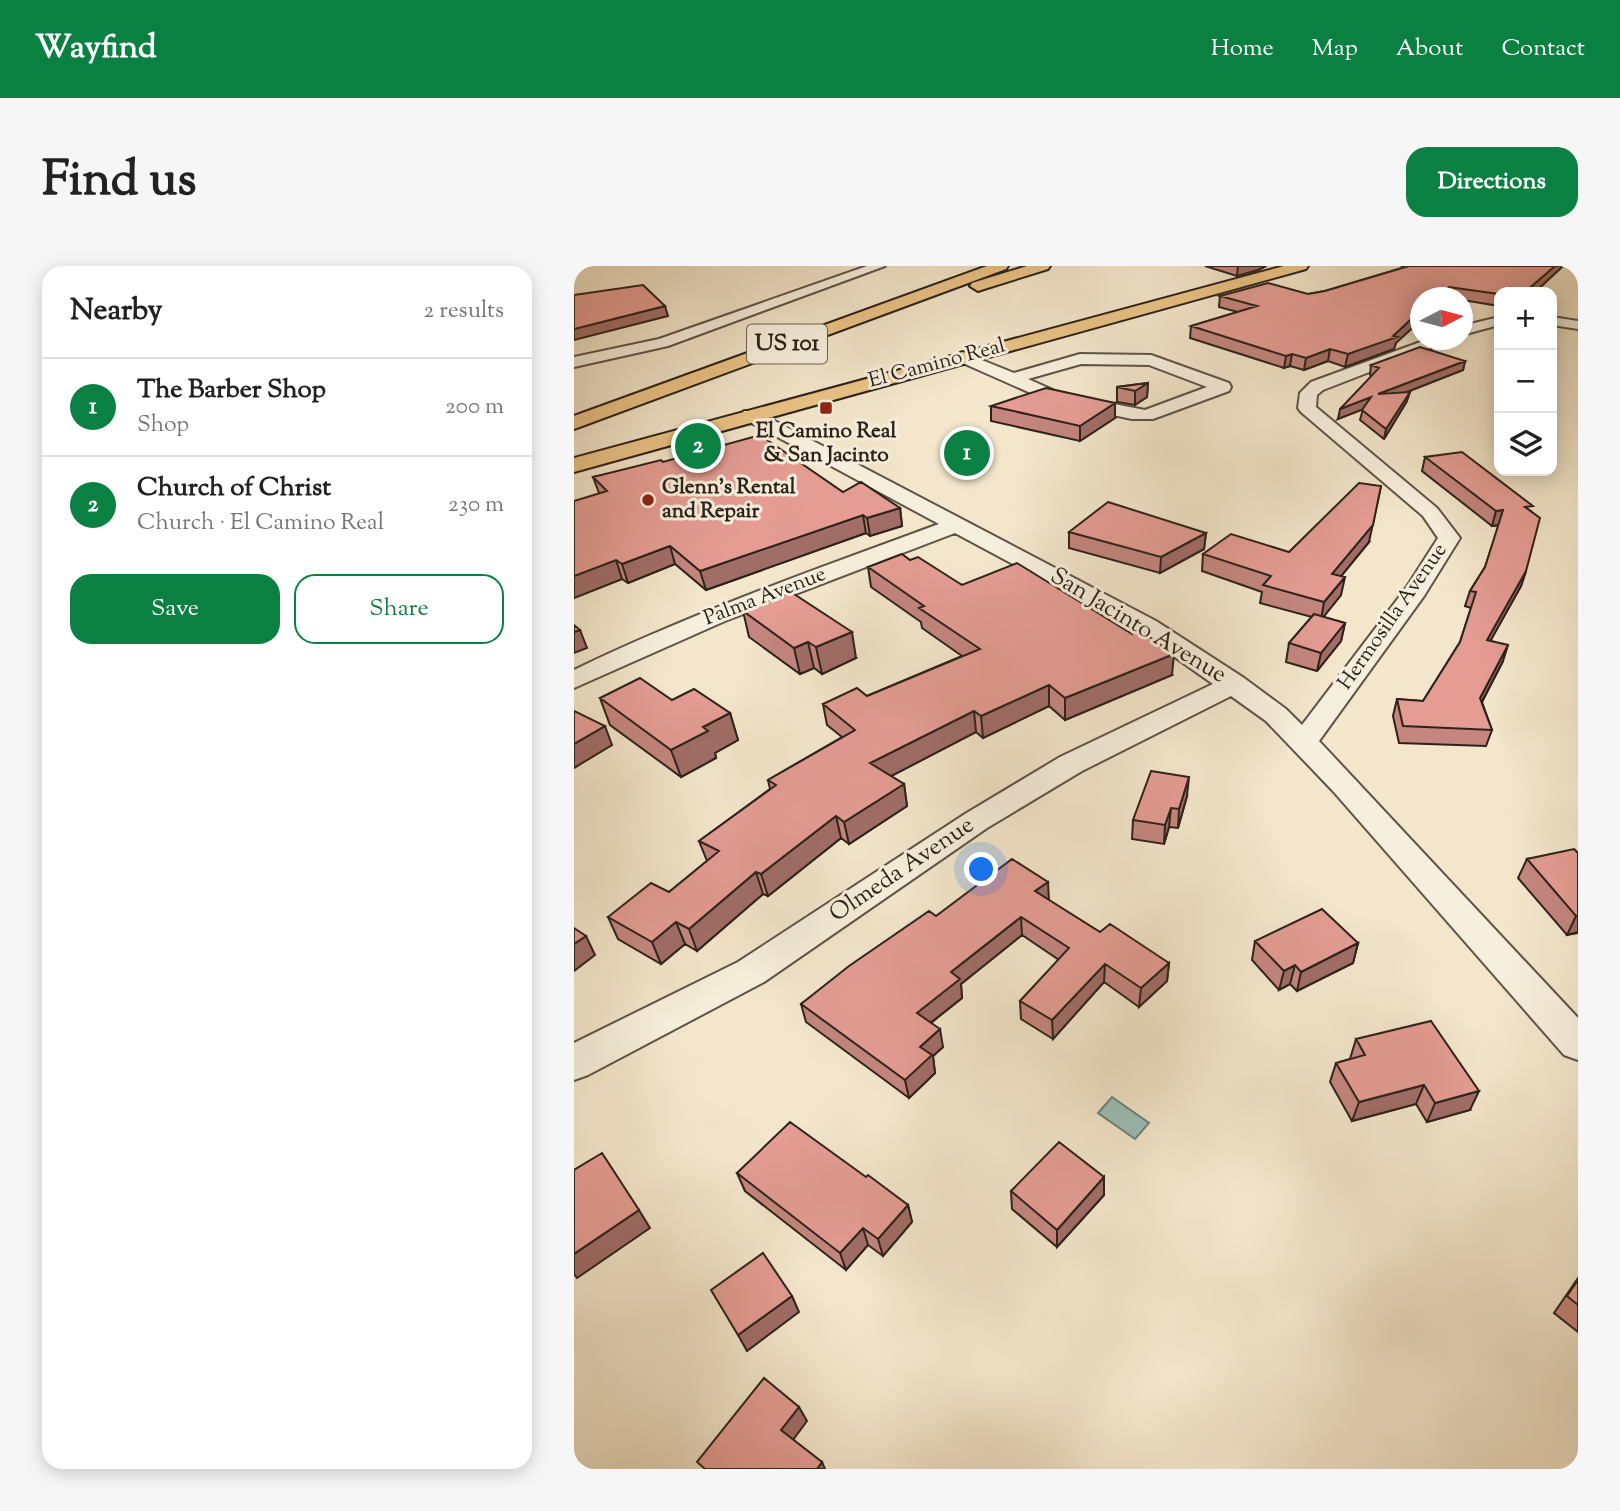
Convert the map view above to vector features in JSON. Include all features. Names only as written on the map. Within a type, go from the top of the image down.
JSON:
[{"type":"main road","name":"US 101","points":[[574,423],[1001,266]]},
{"type":"main road","points":[[811,336],[1043,266]]},
{"type":"main road","name":"El Camino Real","points":[[574,465],[1301,266]]},
{"type":"street","points":[[574,362],[663,343],[879,266]]},
{"type":"street","points":[[1473,328],[1494,322]]},
{"type":"street","points":[[1557,322],[1578,325]]},
{"type":"street","name":"Hermosilla Avenue","points":[[1304,741],[1416,591],[1449,538],[1430,512],[1307,408],[1309,393],[1317,386],[1412,350]]},
{"type":"street","points":[[962,357],[1012,379],[1056,398],[1147,415],[1223,387],[1151,360],[1080,359],[1012,379]]},
{"type":"street","name":"San Jacinto Avenue","points":[[750,415],[960,524],[1147,626],[1276,715],[1304,741],[1578,1044]]},
{"type":"street","name":"Palma Avenue","points":[[574,680],[680,630],[764,596],[960,524]]},
{"type":"street","name":"Olmeda Avenue","points":[[574,1062],[610,1041],[682,1005],[712,994],[751,972],[976,821],[1071,764],[1234,684]]},
{"type":"water","points":[[1112,1097],[1149,1123],[1135,1139],[1098,1113]]},
{"type":"building","points":[[1409,266],[1555,266],[1531,287],[1494,287],[1494,293],[1473,290],[1473,287],[1410,287],[1410,320],[1393,336],[1397,337],[1348,354],[1330,349],[1306,358],[1292,354],[1286,356],[1191,326],[1257,306],[1220,296],[1268,283],[1308,294]]},
{"type":"building","points":[[643,285],[665,306],[574,329],[574,295]]},
{"type":"building","points":[[1412,350],[1430,350],[1465,361],[1378,394],[1410,392],[1386,429],[1362,410],[1371,397],[1340,409],[1379,368],[1371,365]]},
{"type":"building","points":[[1148,383],[1135,391],[1117,387]]},
{"type":"building","points":[[1046,388],[1115,403],[1080,426],[991,406]]},
{"type":"building","points":[[760,435],[843,492],[861,482],[900,508],[867,518],[863,515],[700,571],[670,546],[622,564],[616,560],[574,576],[574,501],[607,491],[593,477],[661,460],[663,462]]},
{"type":"building","points":[[1462,452],[1533,506],[1525,507],[1540,518],[1526,571],[1487,640],[1508,645],[1480,698],[1492,730],[1403,726],[1397,699],[1423,701],[1460,642],[1476,592],[1470,591],[1485,567],[1503,510],[1496,511],[1425,457]]},
{"type":"building","points":[[1359,483],[1381,486],[1373,525],[1332,574],[1345,577],[1324,602],[1263,585],[1271,576],[1203,554],[1231,534],[1289,552]]},
{"type":"building","points":[[1108,502],[1206,533],[1161,557],[1069,532]]},
{"type":"building","points":[[902,554],[910,560],[918,557],[962,585],[1017,563],[1132,634],[1141,631],[1174,654],[1065,698],[1049,685],[981,716],[974,711],[870,763],[904,784],[844,822],[836,816],[761,874],[756,872],[689,929],[676,922],[652,942],[608,917],[651,883],[669,892],[719,851],[699,841],[776,785],[768,780],[855,730],[823,704],[857,688],[867,696],[980,649],[919,608],[924,606],[868,567]]},
{"type":"building","points":[[791,592],[852,632],[816,647],[808,642],[794,648],[743,611]]},
{"type":"building","points":[[1314,614],[1345,623],[1321,653],[1289,643]]},
{"type":"building","points":[[640,678],[672,700],[694,689],[730,713],[703,727],[708,731],[671,750],[600,698]]},
{"type":"building","points":[[574,711],[605,726],[574,744]]},
{"type":"building","points":[[1151,771],[1189,777],[1179,809],[1171,808],[1165,825],[1133,820]]},
{"type":"building","points":[[1574,849],[1578,853],[1578,916],[1527,859]]},
{"type":"building","points":[[1012,859],[1048,882],[1035,891],[1100,932],[1110,924],[1169,963],[1141,988],[1105,964],[1052,1020],[1020,1001],[1069,948],[1021,917],[951,972],[960,979],[917,1013],[940,1029],[920,1047],[932,1055],[905,1080],[801,1004],[849,966],[929,911],[936,916]]},
{"type":"building","points":[[1322,909],[1358,943],[1301,972],[1295,965],[1284,971],[1255,941]]},
{"type":"building","points":[[574,928],[586,936],[574,944]]},
{"type":"building","points":[[1431,1021],[1479,1091],[1435,1103],[1424,1085],[1359,1102],[1336,1063],[1365,1055],[1356,1039]]},
{"type":"building","points":[[790,1122],[908,1205],[878,1239],[863,1228],[840,1253],[737,1173]]},
{"type":"building","points":[[1059,1142],[1104,1177],[1057,1230],[1011,1191]]},
{"type":"building","points":[[602,1153],[639,1210],[574,1254],[574,1170]]},
{"type":"building","points":[[763,1253],[792,1296],[738,1335],[711,1290]]},
{"type":"building","points":[[1578,1280],[1578,1305],[1567,1296]]},
{"type":"building","points":[[764,1378],[799,1407],[781,1430],[822,1462],[817,1469],[705,1469],[697,1462]]},
{"type":"place","name":"El Camino Real & San Jacinto","points":[[826,408]]},
{"type":"place","name":"Church of Christ","points":[[698,446]]},
{"type":"place","name":"The Barber Shop","points":[[967,453]]},
{"type":"place","name":"Glenn's Rental and Repair","points":[[648,500]]}]
